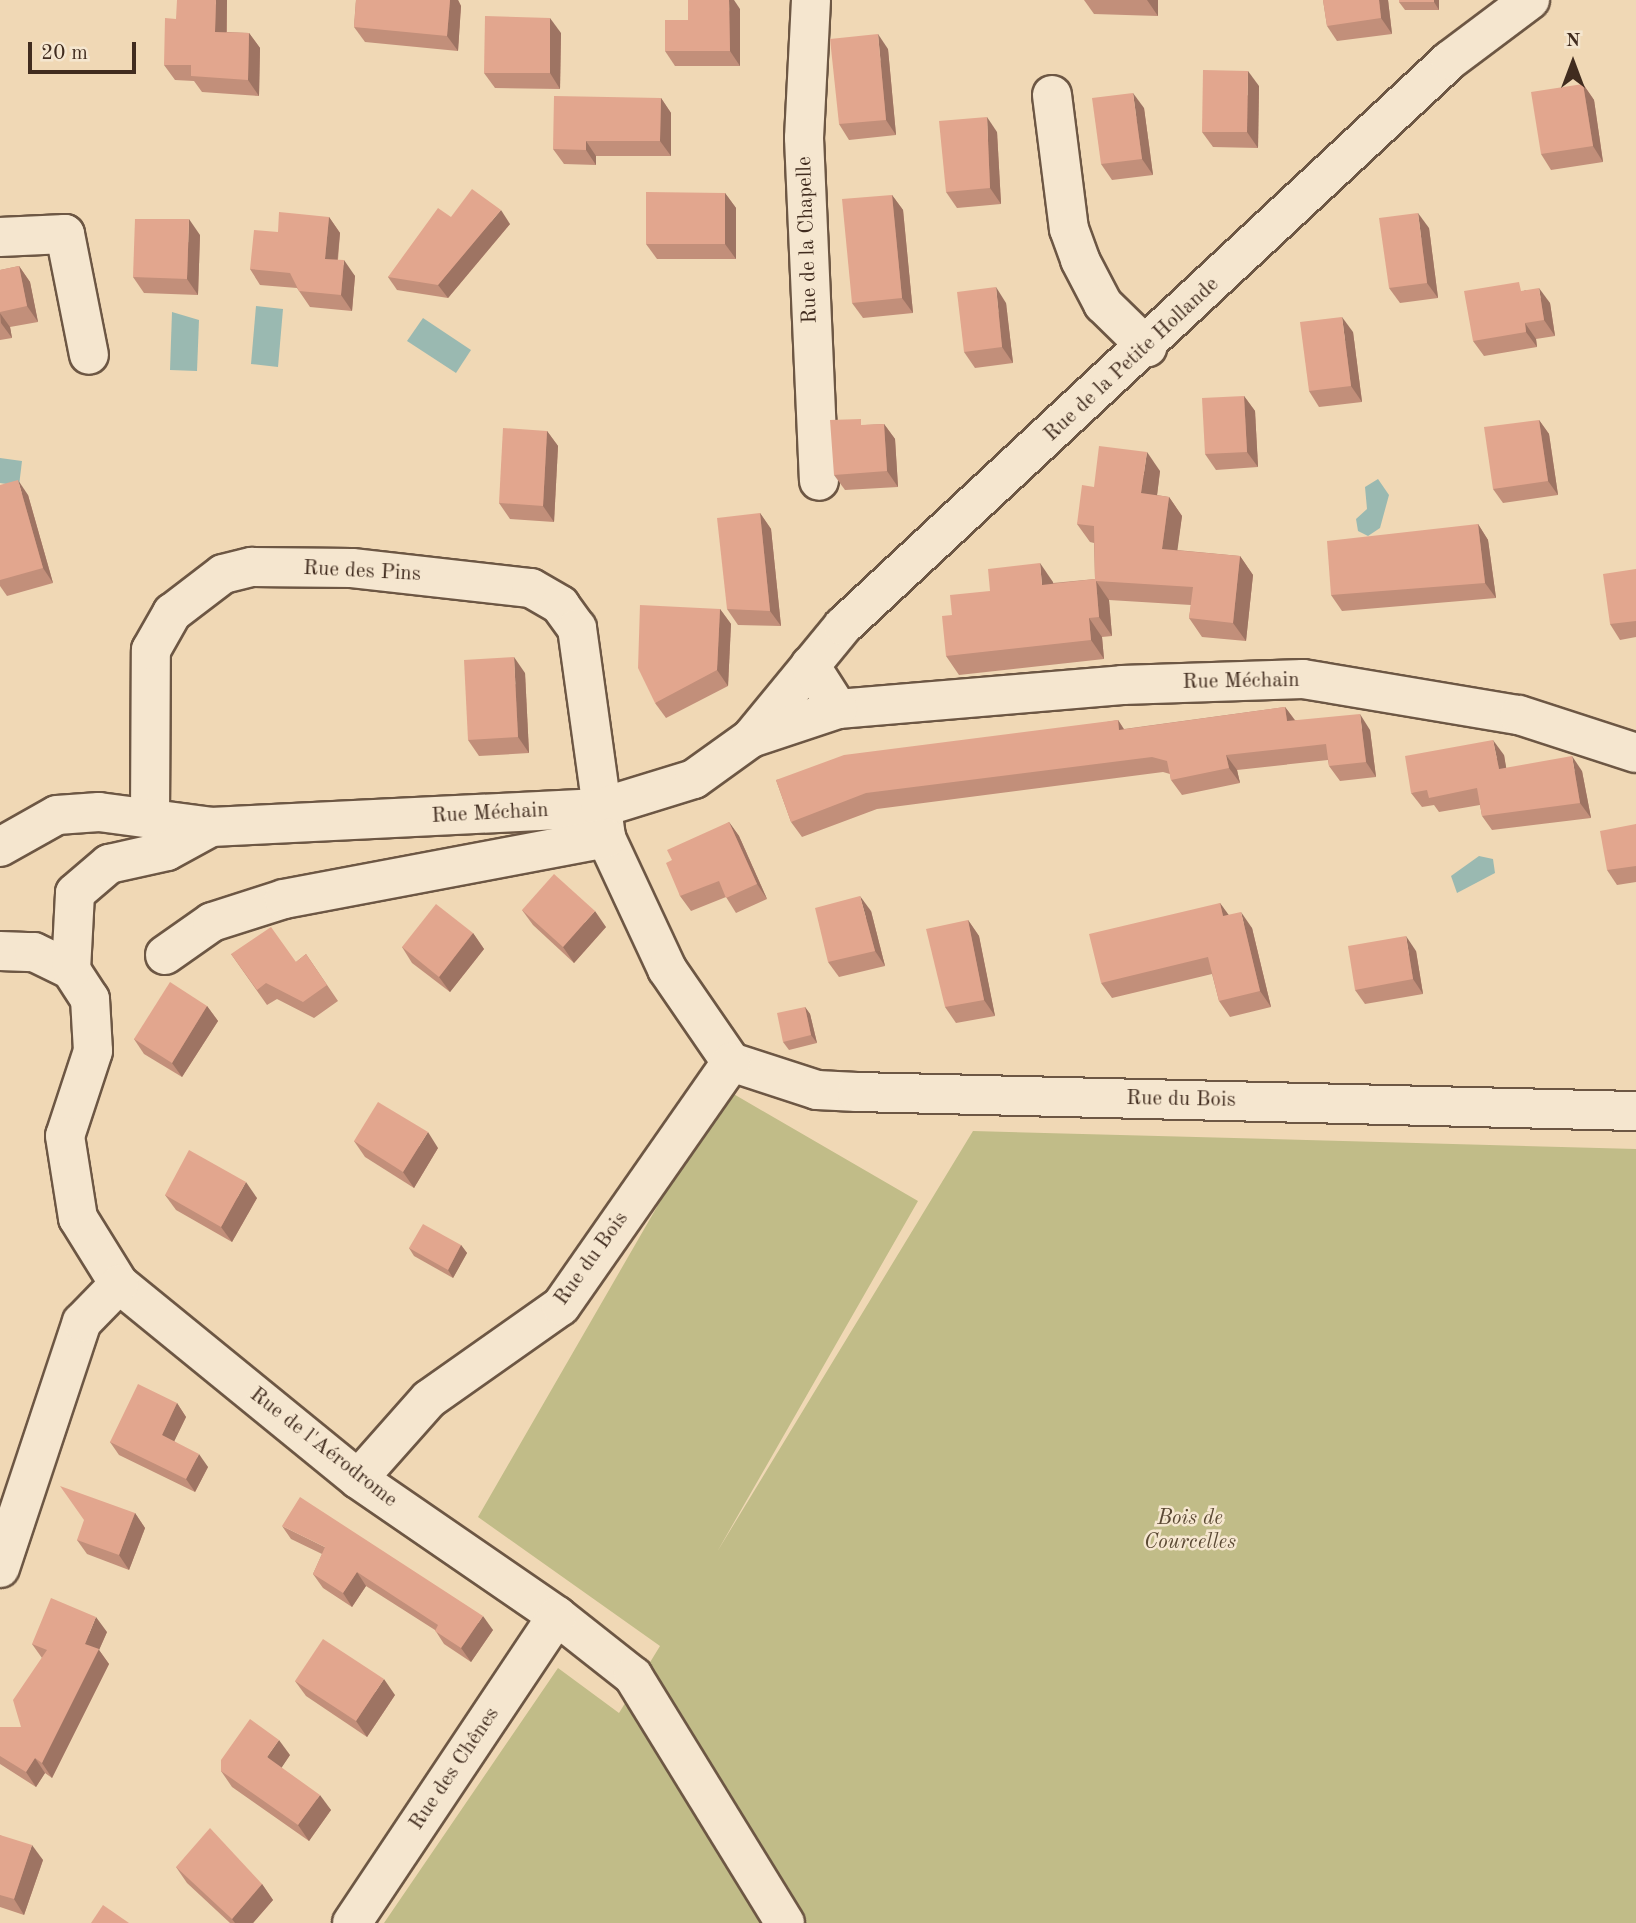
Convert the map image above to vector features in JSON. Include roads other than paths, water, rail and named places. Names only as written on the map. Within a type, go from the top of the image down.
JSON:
[{"type":"street","name":"Rue de la Chapelle","points":[[811,0],[804,138],[819,481]]},
{"type":"street","name":"Rue de la Petite Hollande","points":[[751,738],[843,626],[1147,347],[1450,60],[1530,0]]},
{"type":"street","points":[[1052,96],[1076,250],[1103,304],[1147,347]]},
{"type":"street","points":[[0,237],[65,234],[89,355]]},
{"type":"street","name":"Rue des Pins","points":[[150,817],[149,675],[158,631],[223,574],[252,567],[352,568],[499,582],[531,588],[560,605],[577,628],[584,659],[603,823]]},
{"type":"street","points":[[810,665],[838,709]]},
{"type":"street","name":"Rue Méchain","points":[[165,955],[212,922],[284,899],[603,823],[694,779],[751,738],[838,709],[1122,685],[1303,679],[1519,715],[1636,753]]},
{"type":"street","name":"Rue Méchain","points":[[0,847],[57,815],[114,811],[211,827],[603,823]]},
{"type":"street","points":[[603,823],[667,969],[731,1062]]},
{"type":"street","name":"Rue Méchain","points":[[71,970],[75,893],[110,864],[167,851],[211,827]]},
{"type":"street","points":[[0,951],[34,952],[71,970]]},
{"type":"street","name":"Rue de l'Aérodrome","points":[[71,970],[90,999],[93,1051],[65,1136],[78,1218],[118,1284],[358,1479],[557,1616],[633,1676],[785,1923]]},
{"type":"street","name":"Rue du Bois","points":[[358,1479],[429,1399],[561,1306],[731,1062],[817,1090],[844,1092],[1636,1111]]},
{"type":"street","points":[[0,1568],[82,1322],[118,1284]]},
{"type":"street","name":"Rue des Chênes","points":[[352,1923],[557,1616]]},
{"type":"water","points":[[256,306],[283,309],[278,367],[251,364]]},
{"type":"water","points":[[172,312],[199,320],[197,371],[170,370]]},
{"type":"water","points":[[423,318],[471,350],[456,373],[407,341]]},
{"type":"water","points":[[0,458],[22,461],[19,486],[0,483]]},
{"type":"water","points":[[1378,479],[1389,495],[1380,528],[1368,536],[1358,531],[1356,519],[1367,509],[1365,487]]},
{"type":"water","points":[[1479,856],[1493,859],[1495,873],[1457,893],[1451,876]]},
{"type":"park label","name":"Bois de Courcelles","points":[[1190,1531]]}]
